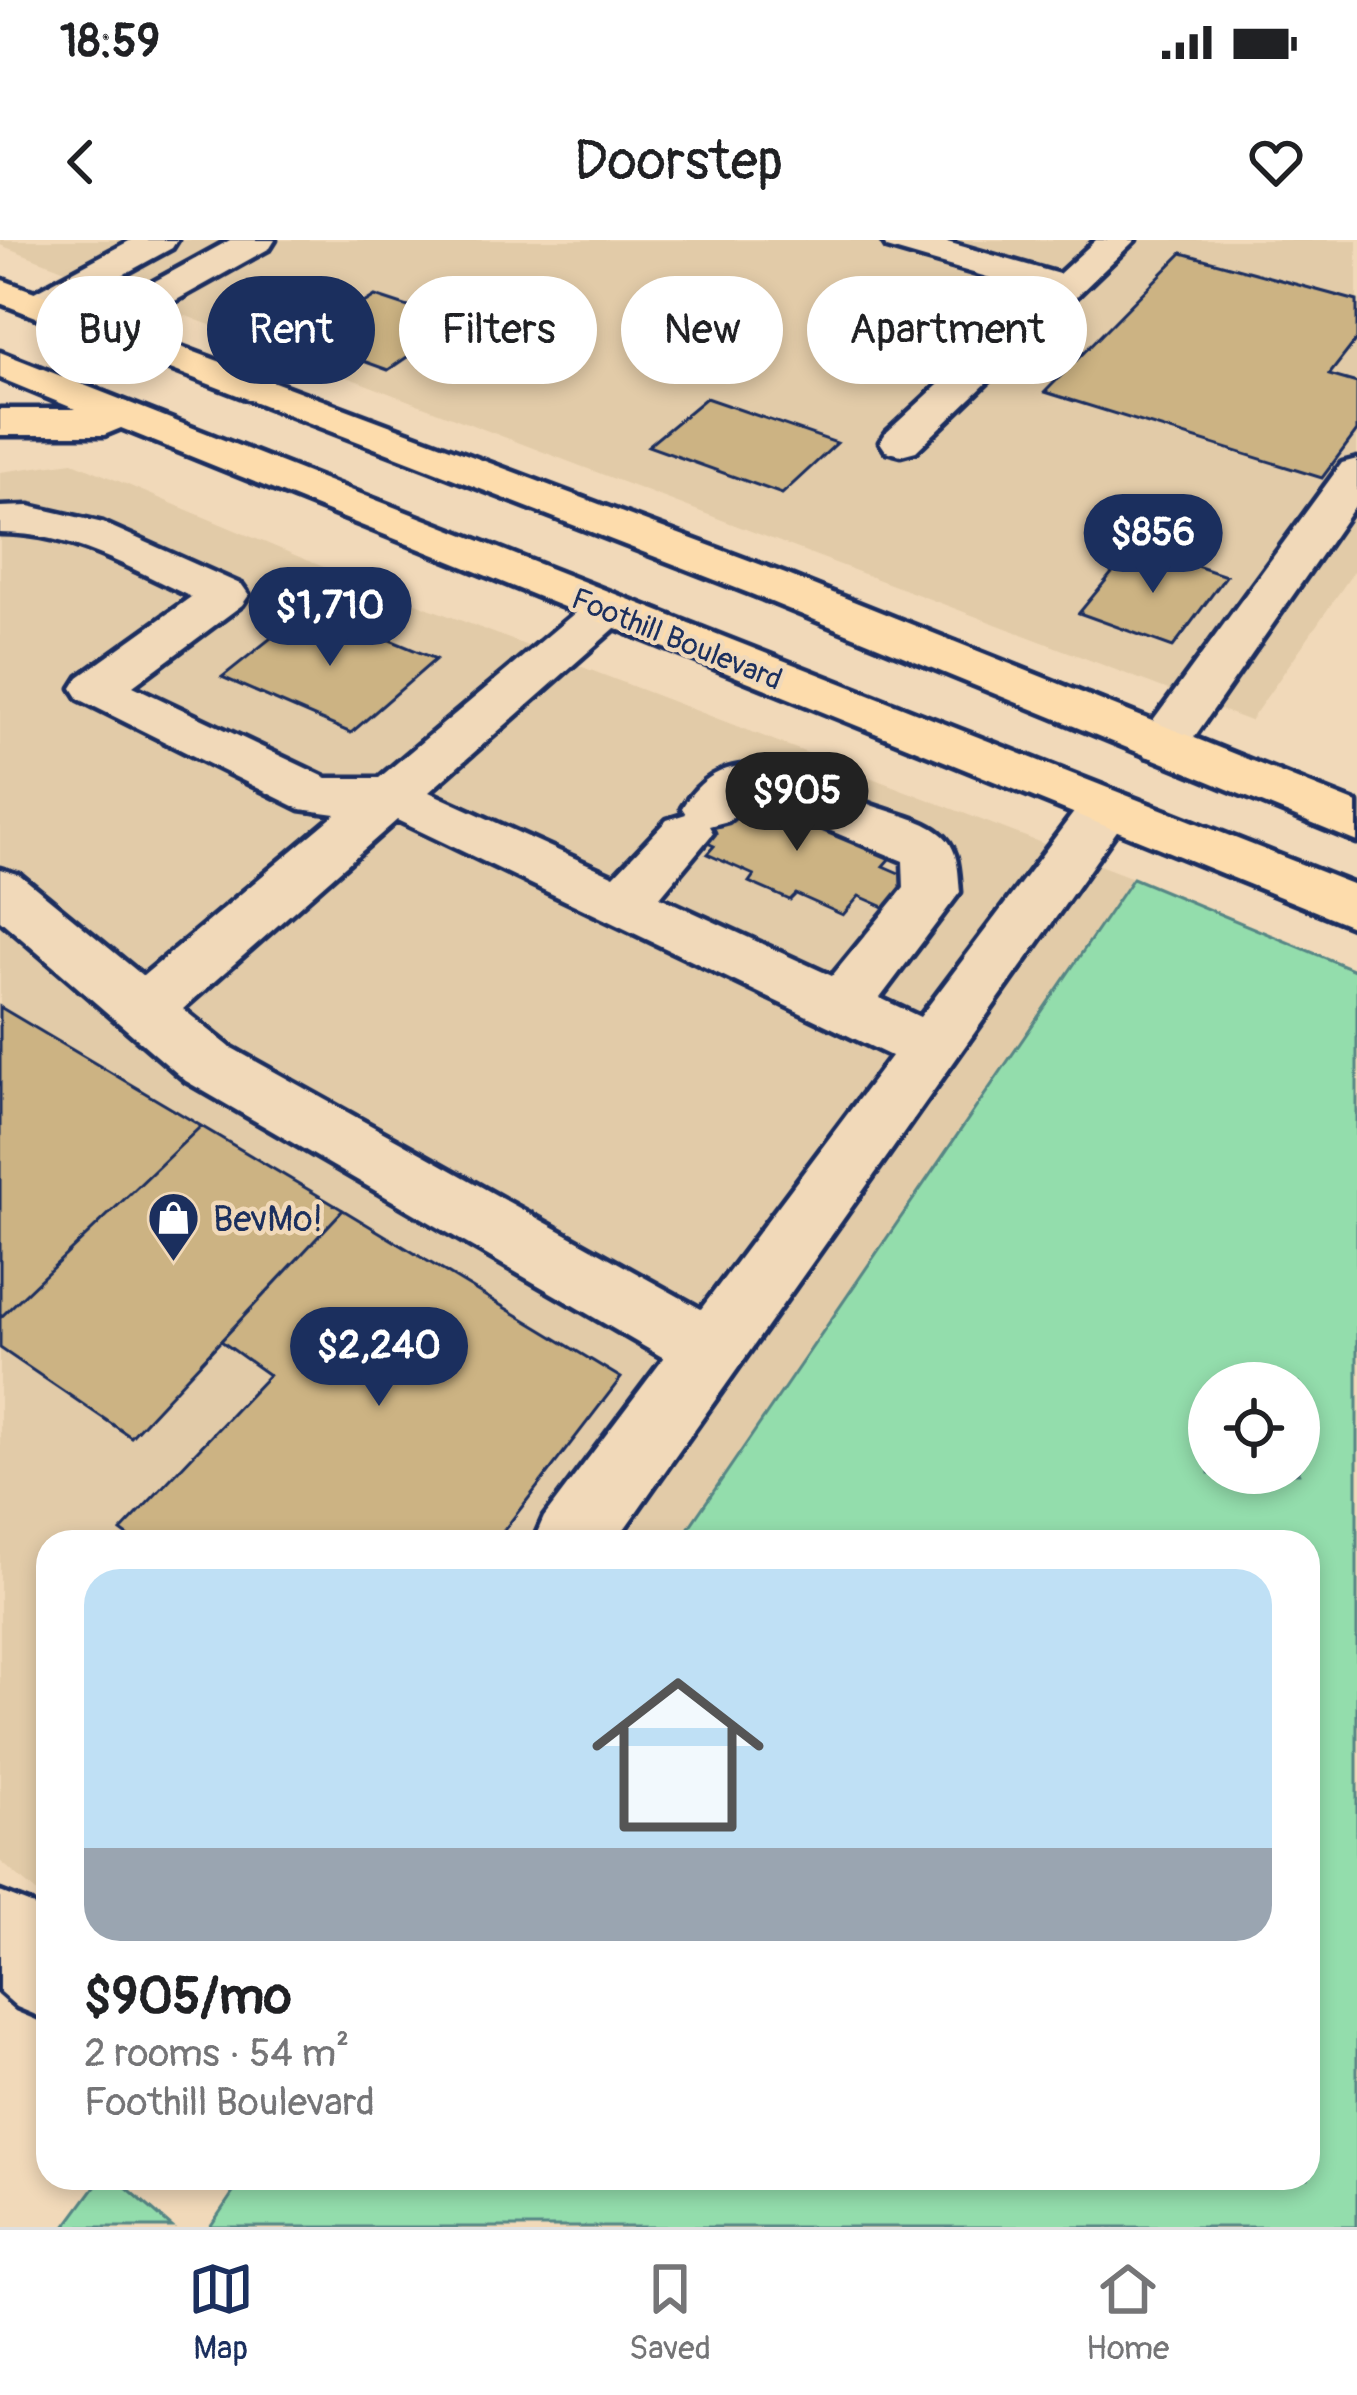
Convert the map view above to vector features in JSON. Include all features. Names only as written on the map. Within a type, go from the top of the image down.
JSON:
[{"type":"main road","points":[[0,290],[36,304]]},
{"type":"main road","points":[[0,326],[36,307]]},
{"type":"main road","points":[[7,374],[36,359]]},
{"type":"main road","points":[[183,361],[754,579],[1357,824]]},
{"type":"main road","name":"Foothill Boulevard","points":[[7,374],[143,423],[1357,908]]},
{"type":"main road","points":[[0,422],[143,423]]},
{"type":"main road","points":[[1106,808],[1127,791],[1151,789],[1357,867]]},
{"type":"street","points":[[93,276],[159,240]]},
{"type":"street","points":[[183,281],[257,240]]},
{"type":"street","points":[[900,240],[1058,276]]},
{"type":"street","points":[[975,240],[1065,276]]},
{"type":"street","points":[[1079,276],[1117,240]]},
{"type":"street","points":[[901,442],[963,384]]},
{"type":"street","points":[[1163,744],[1357,472]]},
{"type":"street","points":[[0,520],[30,517],[74,529],[225,595],[97,688],[319,796],[392,796],[931,1048]]},
{"type":"street","points":[[144,1009],[606,611]]},
{"type":"street","points":[[623,902],[741,782],[760,781],[920,845],[935,877],[932,892],[842,1005]]},
{"type":"street","points":[[580,1530],[1106,808]]},
{"type":"street","points":[[0,889],[208,1064],[711,1350]]},
{"type":"street","points":[[0,1935],[36,1966]]},
{"type":"shaded area","points":[[0,240],[1357,240],[1357,567],[1250,721],[365,384],[375,384],[375,276],[207,276],[207,324],[183,315],[183,276],[81,276],[0,245]]},
{"type":"shaded area","points":[[73,462],[345,576],[1133,878],[688,1530],[36,1530],[36,1892],[0,1861],[0,472]]},
{"type":"green space","points":[[1133,878],[1357,971],[1357,2227],[210,2227],[235,2190],[1320,2190],[1320,1530],[687,1530]]},
{"type":"green space","points":[[92,2190],[130,2190],[172,2227],[65,2227]]},
{"type":"building","points":[[1182,253],[1357,301],[1357,339],[1329,375],[1357,383],[1357,431],[1322,478],[1045,392],[1053,384],[1087,384],[1087,349]]},
{"type":"building","points":[[375,296],[399,304],[399,363],[388,370],[375,365]]},
{"type":"building","points":[[706,398],[837,443],[782,494],[648,446]]},
{"type":"building","points":[[1135,545],[1226,576],[1173,647],[1079,613]]},
{"type":"building","points":[[310,607],[436,659],[351,733],[222,677]]},
{"type":"building","points":[[738,801],[752,806],[757,801],[788,814],[795,806],[897,850],[883,866],[915,880],[891,910],[859,896],[843,915],[796,894],[790,900],[749,882],[754,875],[707,854],[714,846],[672,827],[695,802]]},
{"type":"building","points":[[0,1007],[201,1126],[0,1318]]},
{"type":"building","name":"BevMo!","points":[[201,1126],[343,1210],[131,1437],[0,1348],[0,1318]]},
{"type":"building","points":[[343,1210],[621,1378],[504,1530],[122,1530],[269,1375],[221,1341]]},
{"type":"place","name":"BevMo!","points":[[174,1264]]}]
